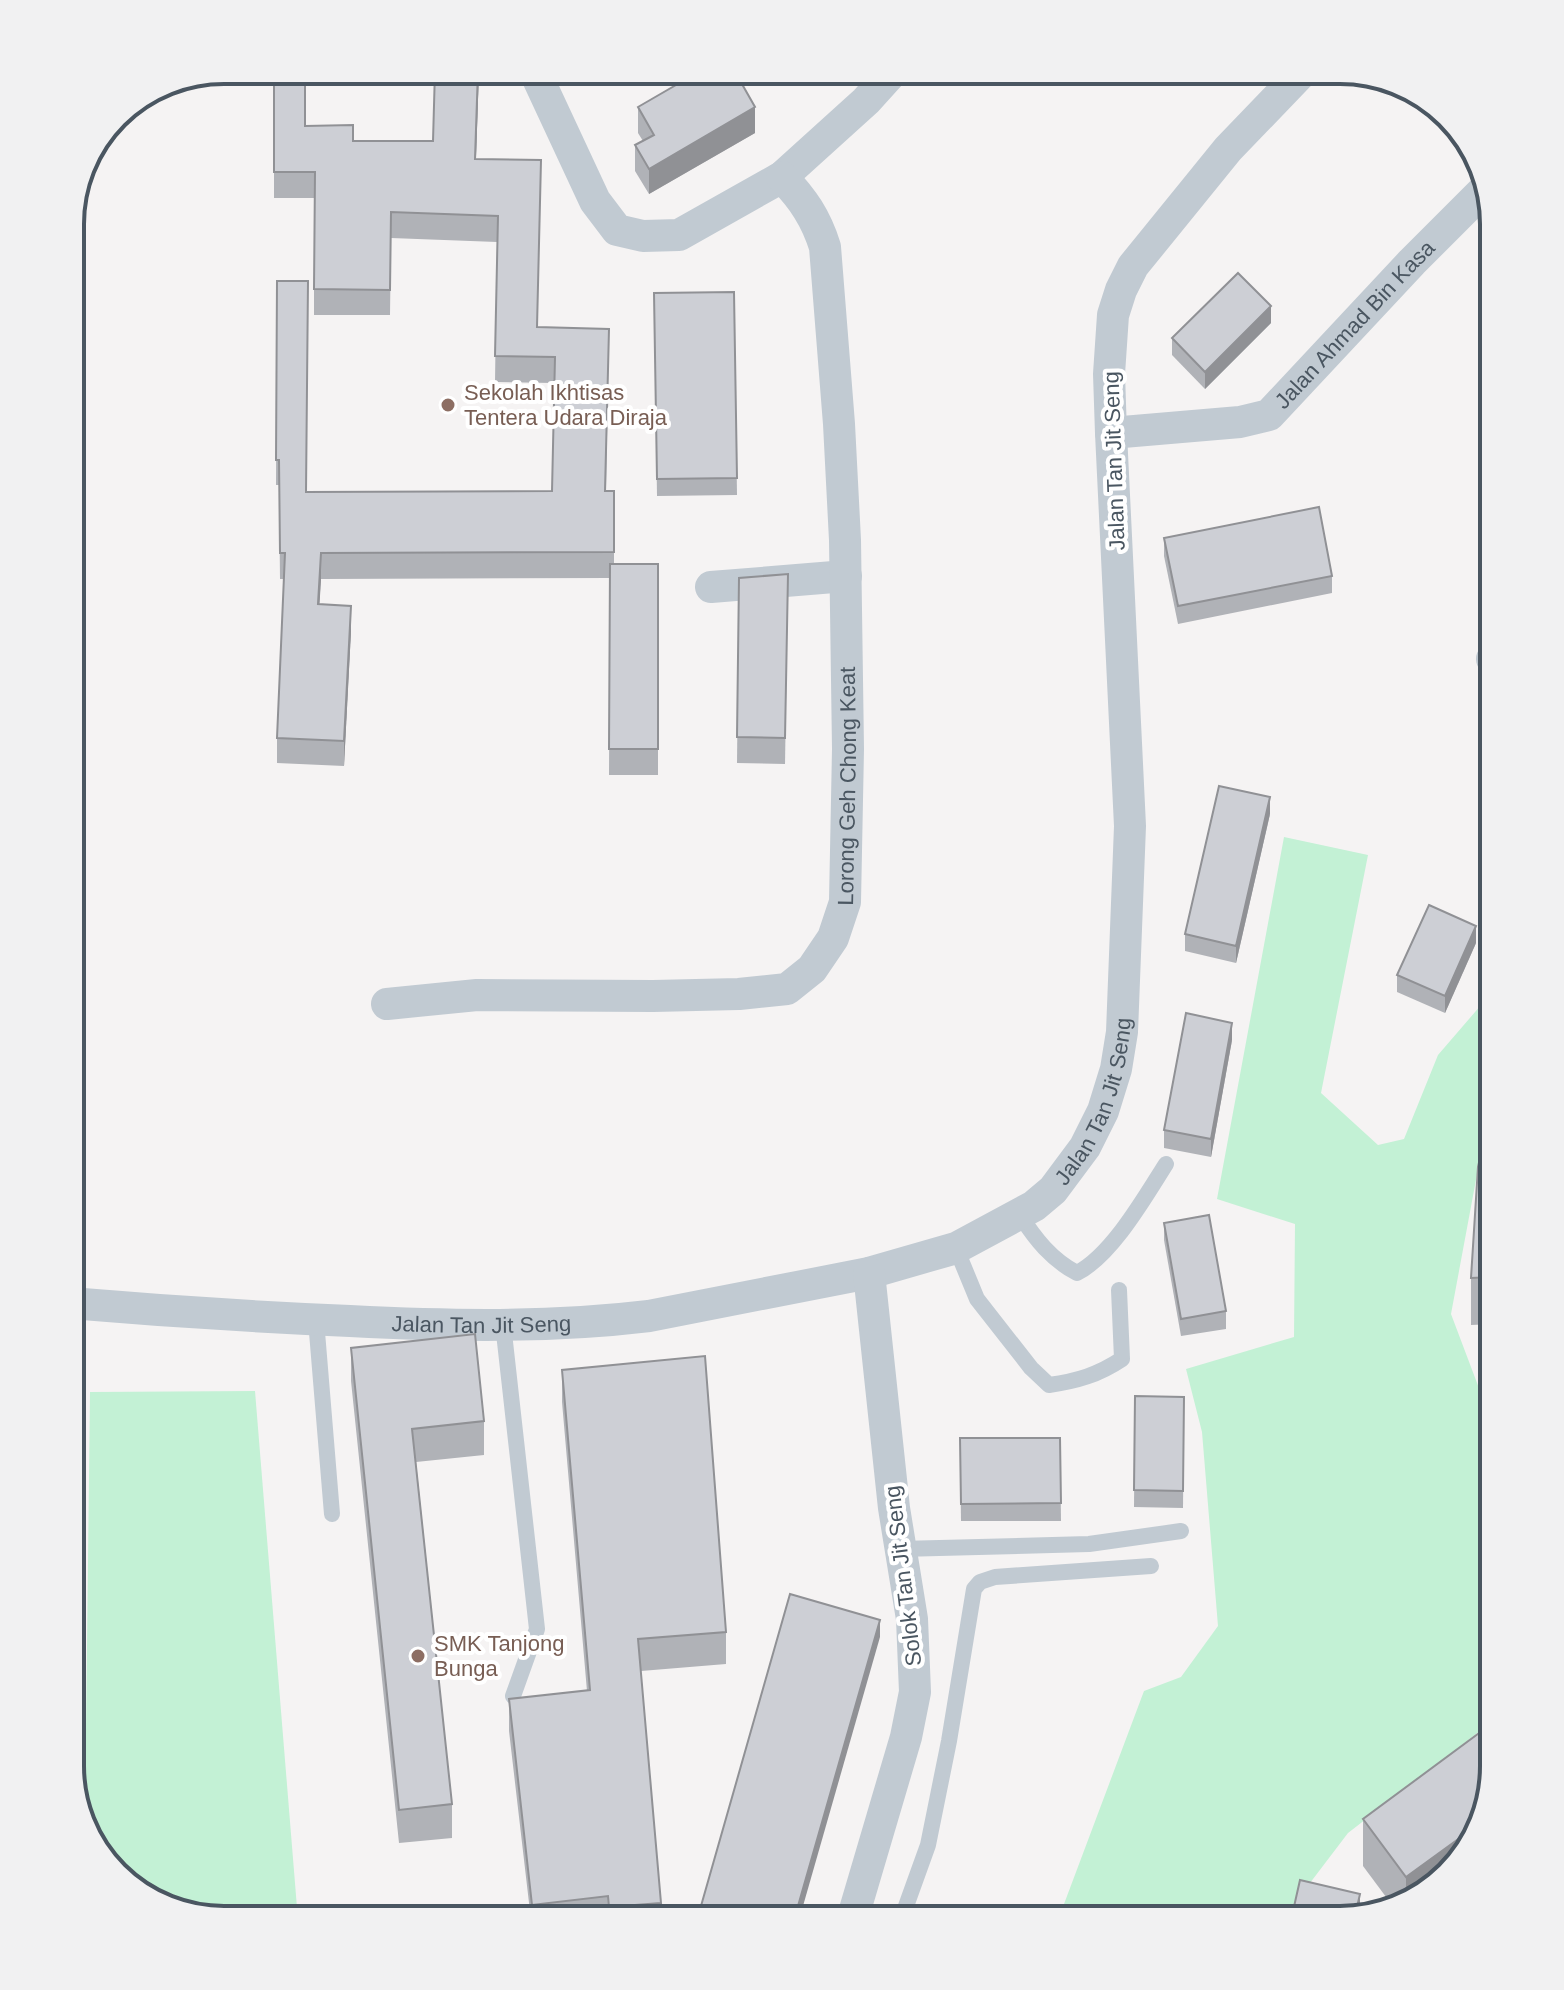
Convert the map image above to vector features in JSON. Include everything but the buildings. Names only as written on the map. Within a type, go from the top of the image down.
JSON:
[{"type":"street","points":[[541,84],[595,201],[617,230],[643,236],[679,235],[782,177],[881,84]]},
{"type":"street","name":"Jalan Tan Jit Seng","points":[[84,1304],[220,1316],[421,1324],[608,1321],[649,1316],[869,1273],[956,1248],[1020,1215],[1053,1190],[1085,1147],[1103,1111],[1116,1069],[1122,1032],[1130,826],[1109,374],[1113,315],[1133,266],[1228,149],[1291,84]]},
{"type":"street","name":"Lorong Geh Chong Keat","points":[[387,1004],[477,995],[739,994],[787,989],[812,969],[833,938],[845,902],[848,749],[846,576],[839,424],[825,247],[818,223],[803,198],[782,177]]},
{"type":"street","name":"Jalan Ahmad Bin Kasa","points":[[1111,433],[1240,422],[1269,415],[1477,197]]},
{"type":"street","points":[[711,587],[846,576]]},
{"type":"street","name":"Solok Tan Jit Seng","points":[[856,1906],[906,1737],[915,1692],[914,1631],[900,1549],[869,1273]]},
{"type":"lane","points":[[1020,1215],[1039,1243],[1062,1265],[1077,1273],[1088,1268],[1128,1224],[1166,1164]]},
{"type":"lane","points":[[956,1248],[977,1299],[1031,1368],[1049,1385],[1103,1372],[1122,1359],[1119,1290]]},
{"type":"lane","points":[[316,1320],[332,1514]]},
{"type":"lane","points":[[503,1324],[537,1629],[513,1696]]},
{"type":"lane","points":[[900,1549],[1089,1544],[1181,1531]]},
{"type":"lane","points":[[906,1906],[928,1845],[974,1589],[980,1582],[995,1577],[1151,1566]]},
{"type":"green space","points":[[1284,837],[1368,855],[1321,1093],[1378,1145],[1404,1139],[1438,1055],[1480,1006],[1480,1158],[1451,1314],[1480,1391],[1480,1731],[1348,1833],[1293,1906],[1063,1906],[1144,1691],[1181,1677],[1218,1626],[1202,1432],[1186,1369],[1294,1337],[1295,1224],[1217,1199]]},
{"type":"green space","points":[[255,1391],[297,1906],[205,1905],[162,1892],[119,1858],[98,1828],[91,1811],[85,1787],[90,1392]]},
{"type":"place","name":"Sekolah Ikhtisas Tentera Udara Diraja","points":[[448,405]]},
{"type":"place","name":"SMK Tanjong Bunga","points":[[418,1656]]}]
